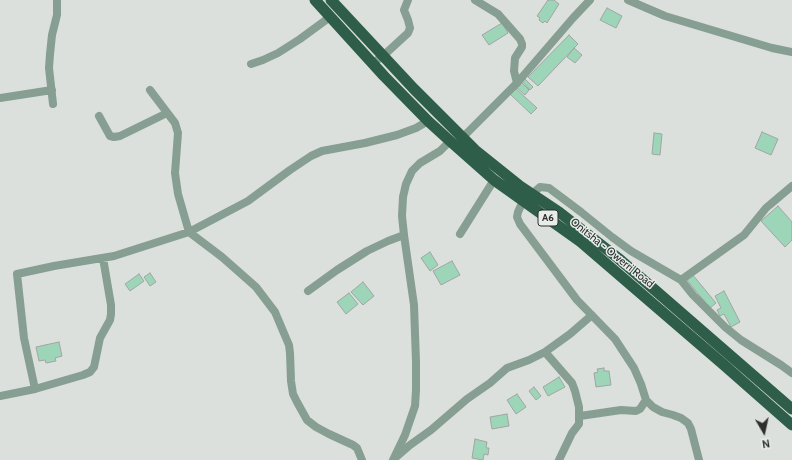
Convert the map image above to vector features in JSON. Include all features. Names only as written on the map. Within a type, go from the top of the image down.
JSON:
[{"type":"highway","name":"Onitsha - Owerri Road","points":[[315,0],[428,121],[450,141],[494,180],[582,242],[792,425]]},
{"type":"highway","name":"Onitsha - Owerri Road","points":[[331,0],[382,56],[475,150],[520,186],[559,212],[618,258],[792,409]]},
{"type":"street","points":[[53,104],[49,68],[52,35],[57,15],[57,0]]},
{"type":"street","points":[[373,63],[408,33],[410,28],[404,10],[408,0]]},
{"type":"street","points":[[475,0],[498,14],[520,39],[522,47],[515,58],[514,71],[517,83]]},
{"type":"street","points":[[462,138],[517,83],[590,0]]},
{"type":"street","points":[[628,0],[665,16],[772,48],[792,52]]},
{"type":"street","points":[[251,64],[278,53],[330,17]]},
{"type":"street","points":[[0,98],[52,90]]},
{"type":"street","points":[[150,90],[174,123],[178,133],[175,173],[178,194],[189,232],[222,257],[256,287],[275,312],[289,345],[293,394],[307,420],[323,431],[353,445],[357,448],[362,460]]},
{"type":"street","points":[[99,116],[110,136],[114,137],[120,136],[167,113]]},
{"type":"street","points":[[35,389],[24,338],[17,274],[114,256],[189,232],[248,201],[311,156],[322,151],[397,135],[416,128],[428,121]]},
{"type":"street","points":[[393,460],[405,435],[415,406],[416,390],[414,305],[402,216],[403,197],[406,184],[412,171],[420,163],[440,151],[450,141]]},
{"type":"street","points":[[460,234],[494,180]]},
{"type":"street","points":[[681,280],[734,243],[744,234],[766,208],[792,186]]},
{"type":"street","points":[[532,194],[540,187],[549,188],[631,251],[681,280],[693,295],[725,327],[741,340],[792,373]]},
{"type":"street","points":[[523,201],[517,217],[520,224],[577,300],[615,339],[634,368],[646,400],[652,407],[681,418],[688,423],[691,428],[699,460]]},
{"type":"street","points":[[308,291],[367,251],[404,235]]},
{"type":"street","points":[[0,396],[35,389],[83,375],[90,372],[94,367],[100,338],[103,330],[110,320],[111,314],[111,305],[102,258]]},
{"type":"street","points":[[393,460],[467,399],[490,384],[507,368],[545,352],[570,334],[592,314]]},
{"type":"street","points":[[545,352],[572,383],[578,402],[580,416],[579,424],[572,433],[559,460]]},
{"type":"street","points":[[580,416],[621,410],[636,411],[640,409],[646,400]]},
{"type":"building","points":[[548,0],[554,0],[559,4],[547,23],[545,21],[543,23],[537,16]]},
{"type":"building","points":[[607,8],[622,16],[616,28],[600,20]]},
{"type":"building","points":[[502,23],[508,33],[489,45],[482,35]]},
{"type":"building","points":[[569,35],[578,44],[538,86],[528,77]]},
{"type":"building","points":[[574,48],[582,55],[575,63],[567,57]]},
{"type":"building","points":[[525,79],[533,87],[530,90],[522,81]]},
{"type":"building","points":[[521,82],[529,90],[525,95],[516,87]]},
{"type":"building","points":[[515,88],[537,108],[531,114],[509,93]]},
{"type":"building","points":[[762,132],[778,139],[771,155],[755,148]]},
{"type":"building","points":[[654,133],[662,134],[660,155],[652,154]]},
{"type":"building","points":[[778,206],[792,222],[792,240],[785,247],[761,221]]},
{"type":"building","points":[[430,252],[438,265],[430,271],[421,258]]},
{"type":"building","points":[[452,261],[460,275],[441,285],[433,271]]},
{"type":"building","points":[[150,273],[156,282],[150,286],[144,277]]},
{"type":"building","points":[[139,274],[144,281],[130,291],[125,284]]},
{"type":"building","points":[[692,274],[716,303],[710,308],[686,279]]},
{"type":"building","points":[[363,282],[374,296],[363,305],[351,292]]},
{"type":"building","points":[[724,291],[740,322],[731,327],[724,314],[720,316],[717,310],[721,308],[715,296]]},
{"type":"building","points":[[349,293],[358,304],[346,314],[337,302]]},
{"type":"building","points":[[59,342],[62,356],[55,358],[56,361],[46,363],[45,360],[39,361],[36,347]]},
{"type":"building","points":[[604,368],[604,371],[609,371],[611,385],[596,387],[594,373],[598,372],[597,369]]},
{"type":"building","points":[[559,377],[565,387],[548,396],[543,387]]},
{"type":"building","points":[[534,387],[541,396],[536,400],[529,391]]},
{"type":"building","points":[[517,394],[526,407],[516,414],[507,400]]},
{"type":"building","points":[[507,414],[509,426],[492,429],[490,417]]},
{"type":"building","points":[[475,439],[487,442],[486,448],[489,448],[488,455],[484,454],[483,460],[472,458]]}]
